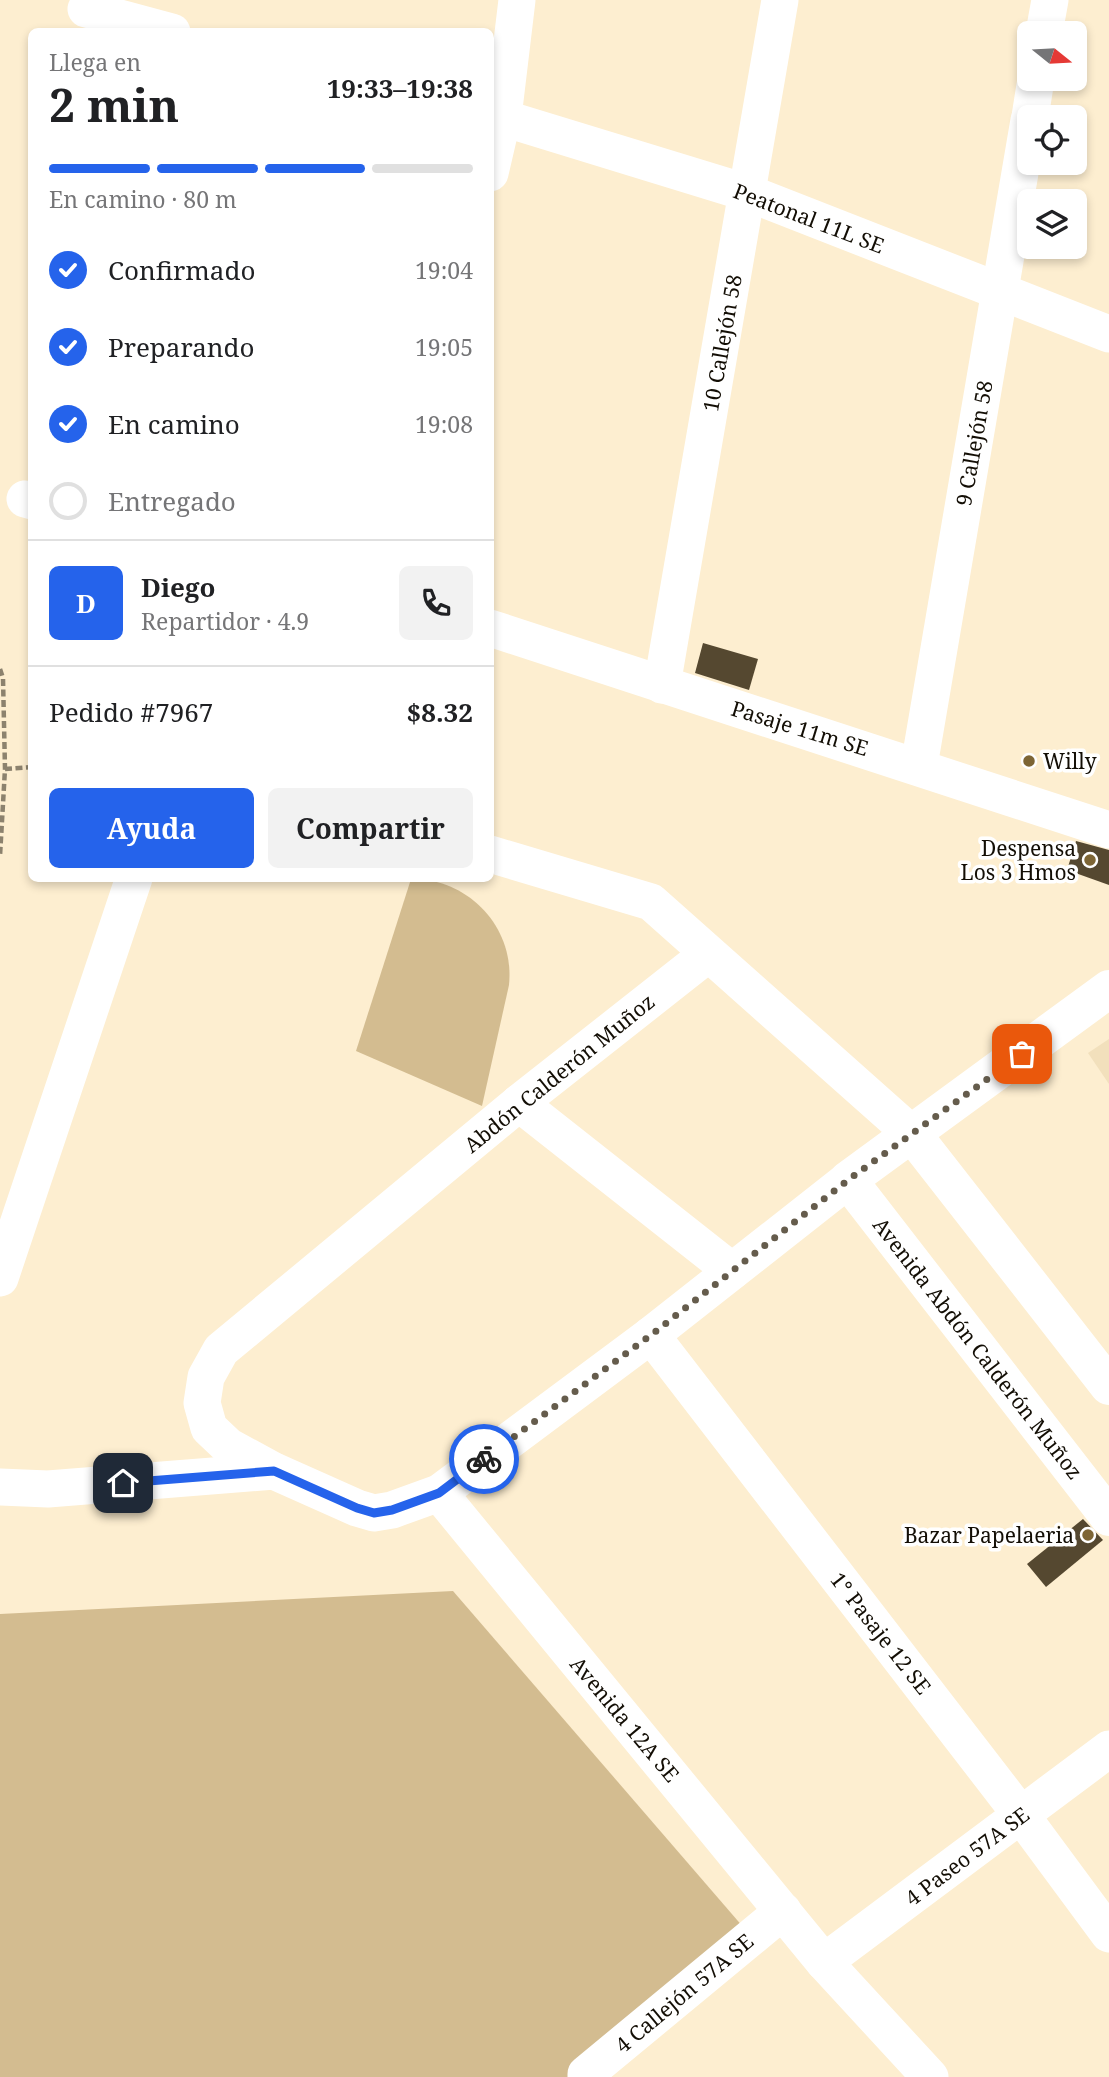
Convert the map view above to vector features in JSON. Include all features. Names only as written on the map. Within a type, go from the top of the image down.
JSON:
[{"type":"street","points":[[494,135],[517,0]]},
{"type":"street","name":"10 Callejón 58","points":[[662,685],[780,0]]},
{"type":"street","points":[[1046,21],[1050,0]]},
{"type":"street","points":[[86,9],[157,28]]},
{"type":"street","name":"Peatonal 11L SE","points":[[496,116],[748,193],[1109,334]]},
{"type":"street","name":"9 Callejón 58","points":[[919,766],[1019,175]]},
{"type":"street","name":"Pasaje 11m SE","points":[[494,629],[1109,830]]},
{"type":"street","points":[[494,855],[651,902],[913,1135],[1109,1386]]},
{"type":"street","points":[[0,1278],[133,882]]},
{"type":"street","name":"Abdón Calderón Muñoz","points":[[274,1471],[228,1446],[209,1428],[202,1403],[206,1377],[221,1350],[519,1103],[708,954]]},
{"type":"street","points":[[0,1488],[48,1489],[274,1471],[374,1513],[392,1510],[439,1493],[651,1335],[848,1180],[1109,989]]},
{"type":"street","points":[[519,1103],[732,1271]]},
{"type":"street","name":"Avenida Abdón Calderón Muñoz","points":[[848,1180],[1109,1517]]},
{"type":"street","name":"1° Pasaje 12 SE","points":[[651,1335],[1021,1815],[1109,1934]]},
{"type":"street","name":"Avenida 12A SE","points":[[439,1493],[824,1962],[930,2077]]},
{"type":"street","name":"4 Paseo 57A SE","points":[[824,1962],[1109,1749]]},
{"type":"street","name":"4 Callejón 57A SE","points":[[586,2077],[586,2074],[783,1911]]},
{"type":"path","points":[[0,669],[3,678],[5,769],[0,856]]},
{"type":"path","points":[[5,769],[28,767]]},
{"type":"shaded area","points":[[410,882],[435,882],[469,897],[484,910],[496,926],[509,964],[509,985],[482,1106],[356,1051]]},
{"type":"shaded area","points":[[1109,1039],[1109,1084],[1088,1053]]},
{"type":"shaded area","points":[[453,1591],[744,1928],[574,2077],[0,2077],[0,1614]]},
{"type":"building","points":[[703,643],[758,659],[749,690],[695,673]]},
{"type":"building","name":"Despensa Los 3 Hmos","points":[[1076,841],[1109,850],[1109,885],[1067,870]]},
{"type":"building","points":[[1083,1519],[1103,1540],[1046,1587],[1027,1564]]},
{"type":"way so far","points":[[484,1459],[651,1335],[848,1180],[1022,1054]]},
{"type":"place","name":"Willy","points":[[1029,761]]},
{"type":"place","name":"Despensa Los 3 Hmos","points":[[1090,860]]},
{"type":"place","name":"Bazar Papelaeria","points":[[1088,1535]]},
{"type":"route","points":[[123,1483],[274,1471],[374,1513],[392,1510],[439,1493],[484,1459]]}]
